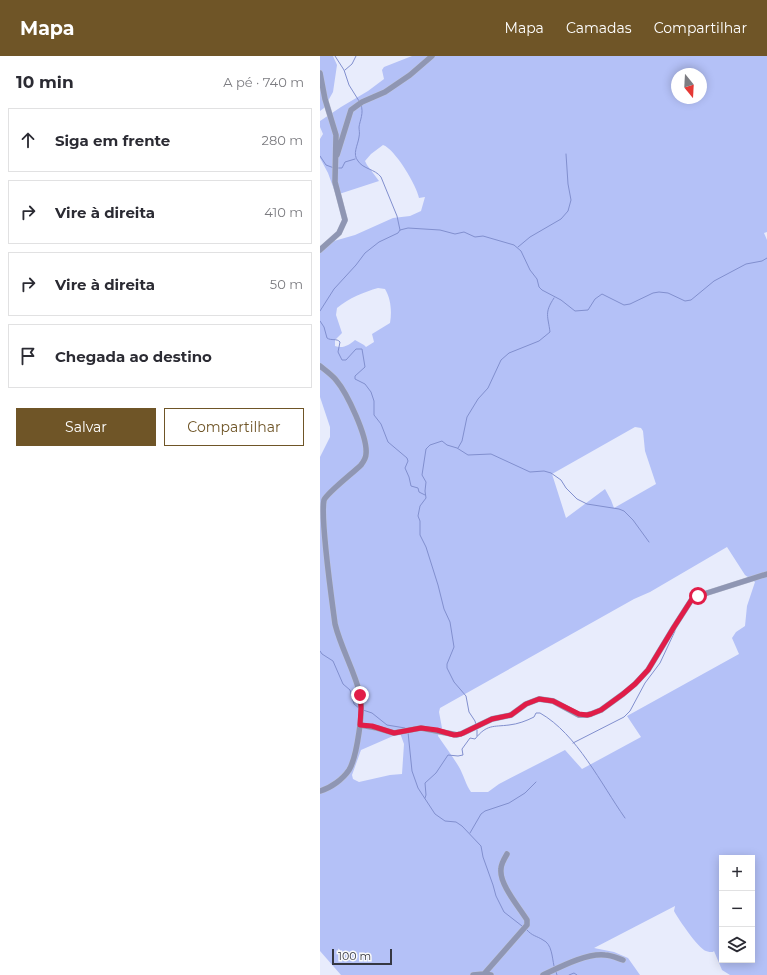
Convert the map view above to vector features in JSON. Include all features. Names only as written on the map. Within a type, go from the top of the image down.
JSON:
[{"type":"street","points":[[336,159],[351,110],[362,102],[384,92],[410,75],[432,56]]},
{"type":"street","points":[[320,73],[324,99],[336,135],[335,182],[345,220],[339,233],[320,250]]},
{"type":"street","points":[[320,366],[336,379],[345,393],[362,432],[366,452],[364,461],[361,465],[328,494],[322,505],[321,540],[337,631],[360,695],[361,708],[360,725],[354,756],[349,769],[337,782],[320,792]]},
{"type":"street","points":[[360,725],[372,726],[394,733],[421,728],[437,730],[454,735],[461,734],[492,719],[511,715],[526,704],[539,699],[553,701],[579,714],[591,714],[601,710],[623,694],[648,670],[692,599],[767,574]]},
{"type":"street","points":[[484,974],[527,925],[527,920],[506,887],[501,876],[501,867],[506,854]]},
{"type":"street","points":[[544,975],[574,961],[597,955],[608,955],[623,960]]},
{"type":"street","points":[[473,975],[491,975]]},
{"type":"shaded area","points":[[320,56],[333,56],[337,65],[333,92],[324,108],[320,111]]},
{"type":"shaded area","points":[[412,56],[767,56],[767,232],[764,233],[767,240],[767,975],[730,975],[722,970],[719,963],[755,963],[755,855],[719,855],[719,963],[714,951],[706,951],[698,945],[674,911],[675,906],[594,948],[614,952],[628,958],[640,975],[341,975],[320,951],[320,457],[330,437],[330,427],[320,397],[320,253],[334,241],[355,235],[393,218],[410,216],[421,211],[425,197],[419,198],[405,168],[393,153],[383,145],[371,154],[365,161],[379,181],[336,195],[328,173],[320,158],[320,139],[323,134],[320,127],[320,121],[368,91],[384,79],[382,70],[384,67]],"holes":[[[378,288],[385,289],[389,297],[391,314],[390,323],[372,334],[374,342],[366,347],[355,340],[346,346],[335,346],[335,340],[342,333],[336,315],[337,308],[352,298]],[[635,427],[641,428],[643,431],[645,451],[656,484],[614,508],[605,489],[566,518],[552,474]],[[727,547],[745,575],[755,582],[747,606],[745,626],[736,632],[732,638],[739,654],[627,716],[641,737],[582,769],[565,750],[499,784],[488,792],[471,792],[452,755],[438,736],[439,730],[442,728],[439,712],[440,708],[634,599],[650,592]],[[400,733],[404,744],[402,774],[390,775],[359,782],[353,779],[352,775],[361,750]]]},
{"type":"waterway","points":[[335,56],[344,70],[349,85],[359,101]]},
{"type":"waterway","points":[[345,70],[352,64],[356,56]]},
{"type":"waterway","points":[[361,105],[362,114],[355,155],[360,164],[376,172],[381,177],[397,216],[400,230]]},
{"type":"waterway","points":[[518,247],[530,237],[561,219],[568,211],[571,200],[568,184],[566,154]]},
{"type":"waterway","points":[[320,156],[326,165],[334,168]]},
{"type":"waterway","points":[[337,168],[342,168],[345,162],[355,159]]},
{"type":"waterway","points":[[320,311],[334,289],[365,253],[379,242],[398,233],[400,230],[408,228],[440,230],[455,234],[464,232],[475,237],[483,236],[514,245],[521,251],[530,270],[537,279],[539,287],[561,300],[575,311],[588,310],[595,299],[602,294],[624,305],[659,292],[668,293],[685,301],[691,300],[714,281],[746,264],[762,261],[767,258]]},
{"type":"waterway","points":[[458,448],[462,441],[467,417],[478,399],[488,388],[501,360],[509,353],[539,341],[550,332],[548,311],[554,298]]},
{"type":"waterway","points":[[320,321],[324,327],[327,338],[340,342],[338,352],[342,360],[346,360],[356,349],[362,349],[365,367],[355,376],[355,379],[365,384],[371,392],[374,401],[374,415],[381,424],[388,442],[407,458],[408,461],[405,468],[411,486],[418,488],[419,492],[425,495]]},
{"type":"waterway","points":[[476,725],[469,712],[466,696],[454,682],[447,668],[447,664],[454,647],[450,622],[444,609],[426,547],[420,535],[420,521],[418,516],[420,506],[426,498],[426,482],[422,475],[426,449],[430,445],[442,441],[468,455],[491,454],[530,472],[544,471],[551,473],[561,480],[566,488],[577,499],[587,504],[624,511],[633,520],[649,542]]},
{"type":"waterway","points":[[573,743],[624,717],[630,711],[645,683],[660,663],[675,631]]},
{"type":"waterway","points":[[320,651],[333,661],[343,684],[350,690],[354,704],[360,709]]},
{"type":"waterway","points":[[363,710],[372,713],[387,725],[405,728]]},
{"type":"waterway","points":[[425,798],[425,783],[436,773],[448,755],[463,755],[462,749],[470,738],[475,739],[479,734],[490,727],[512,725],[534,717],[536,713],[540,713],[566,733],[577,746],[625,818]]},
{"type":"waterway","points":[[477,730],[477,736]]},
{"type":"waterway","points":[[408,732],[412,771],[418,788],[435,814],[445,821],[456,822],[462,826],[481,846],[483,857],[496,896],[504,912],[522,926]]},
{"type":"waterway","points":[[470,833],[481,814],[485,811],[509,803],[525,793],[536,782]]},
{"type":"waterway","points":[[527,930],[548,944],[554,966]]},
{"type":"waterway","points":[[569,975],[574,973],[577,975]]},
{"type":"route","points":[[360,695],[360,725],[372,726],[394,733],[421,728],[457,735],[492,719],[507,717],[534,699],[553,701],[576,713],[587,715],[601,710],[635,684],[648,670],[692,599],[698,596]]}]
